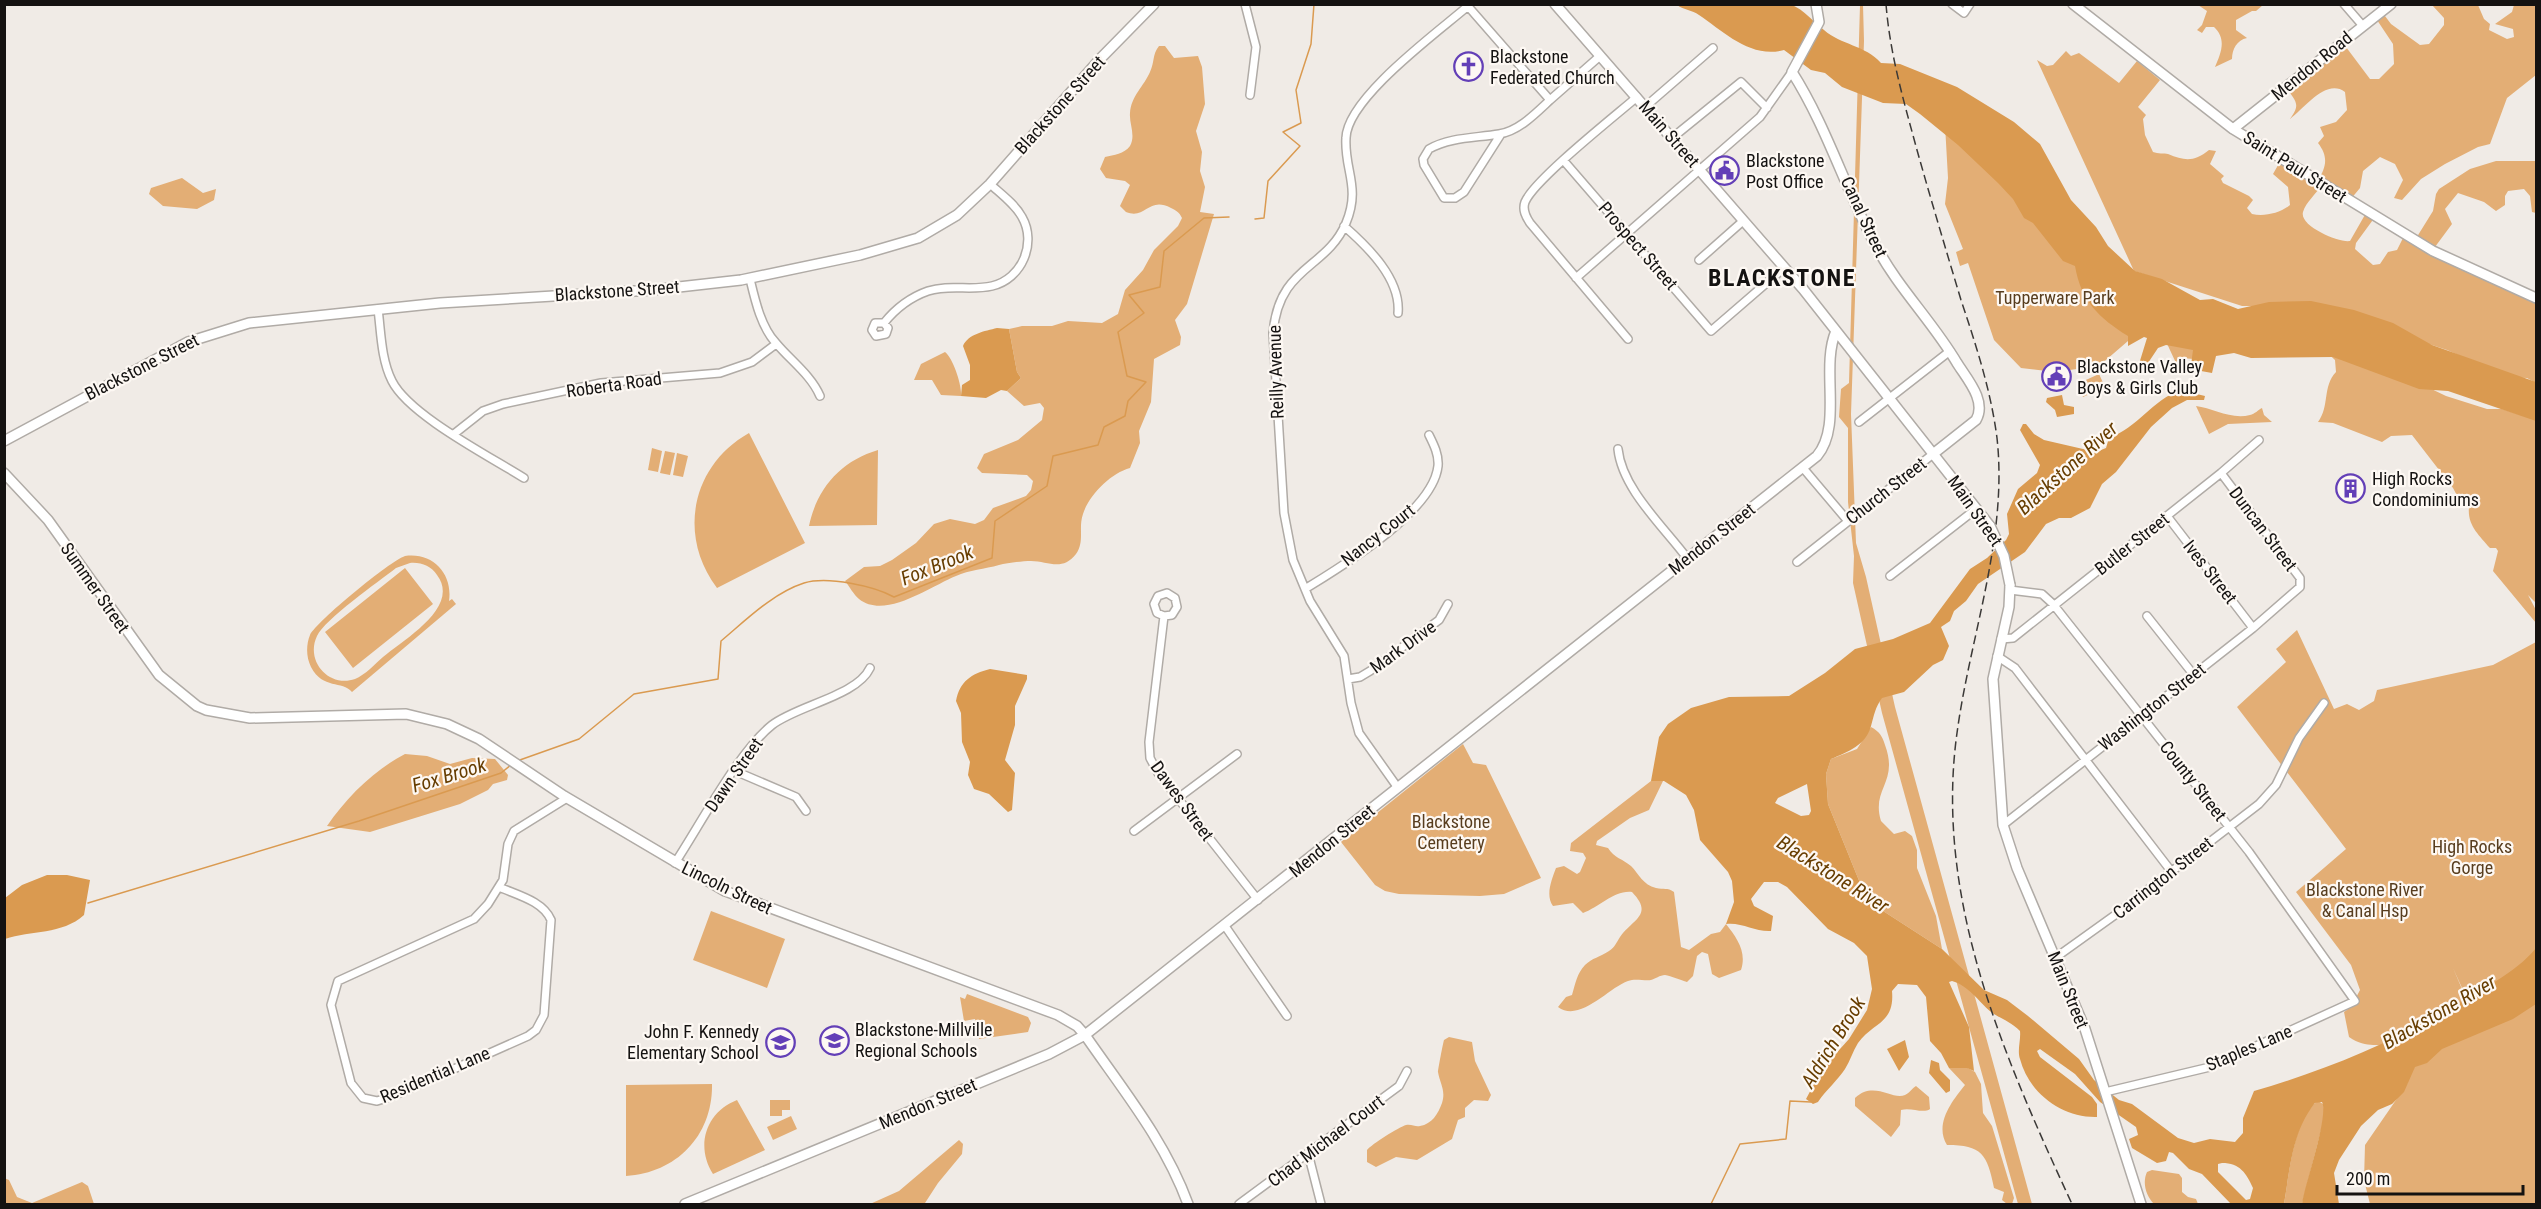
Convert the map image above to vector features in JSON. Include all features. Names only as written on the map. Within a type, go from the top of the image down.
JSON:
[{"type":"main road","name":"Blackstone Street","points":[[4,441],[200,336],[249,323],[378,309],[674,288],[750,279],[860,255],[918,238],[957,215],[990,184],[1100,59],[1154,4]]},
{"type":"main road","name":"Main Street","points":[[1555,4],[1784,268],[1990,526],[2004,555],[2010,587],[1997,656],[1994,701],[2003,825],[2017,868],[2085,1029],[2101,1080],[2108,1092],[2114,1119],[2141,1204]]},
{"type":"main road","points":[[1793,69],[1819,22],[1816,4]]},
{"type":"main road","name":"Saint Paul Street","points":[[2073,4],[2234,129],[2433,251],[2536,298]]},
{"type":"main road","name":"Mendon Road","points":[[2234,129],[2391,4]]},
{"type":"main road","name":"Canal Street","points":[[1793,69],[1823,127],[1880,254],[1950,351],[1978,400],[1980,414],[1976,420]]},
{"type":"main road","name":"Mendon Street","points":[[685,1204],[997,1076],[1069,1045],[1085,1035],[1817,456],[1827,442],[1831,347],[1836,331]]},
{"type":"main road","name":"Church Street","points":[[1933,454],[1976,420]]},
{"type":"main road","name":"Summer Street","points":[[4,473],[48,520],[159,675],[189,699]]},
{"type":"main road","name":"Lincoln Street","points":[[189,699],[206,710],[250,718],[370,714],[418,716],[469,734],[567,798],[675,863],[746,901],[1058,1016],[1077,1026],[1085,1035],[1155,1133],[1173,1167],[1188,1204]]},
{"type":"street","points":[[1245,4],[1256,47],[1250,95]]},
{"type":"street","points":[[1952,4],[1964,13],[1970,4]]},
{"type":"street","points":[[2344,4],[2363,26]]},
{"type":"street","points":[[1467,5],[1550,100]]},
{"type":"street","name":"Reilly Avenue","points":[[1398,788],[1359,733],[1340,647],[1305,589],[1293,560],[1284,513],[1273,353],[1274,321],[1286,289],[1296,276],[1331,244],[1344,226],[1353,189],[1346,140],[1353,117],[1390,73],[1467,5]]},
{"type":"street","points":[[1645,107],[1713,48]]},
{"type":"street","points":[[1501,134],[1464,192],[1455,198],[1444,198],[1424,165],[1423,159],[1429,149],[1481,135],[1501,134],[1530,118],[1600,56]]},
{"type":"street","points":[[1576,278],[1700,171],[1767,108],[1793,69]]},
{"type":"street","points":[[1672,138],[1741,82],[1767,108]]},
{"type":"street","points":[[1628,339],[1530,223],[1524,209],[1525,202],[1535,188],[1637,97]]},
{"type":"street","name":"Prospect Street","points":[[1564,161],[1711,331],[1784,268]]},
{"type":"street","points":[[884,322],[907,302],[931,290],[986,287],[1001,283],[1020,267],[1027,247],[1028,233],[1023,219],[990,184]]},
{"type":"street","points":[[1699,260],[1743,221]]},
{"type":"street","points":[[1344,226],[1375,256],[1397,297],[1398,313]]},
{"type":"street","points":[[750,279],[762,319],[776,344],[812,381],[820,396]]},
{"type":"street","points":[[378,309],[386,364],[399,393],[415,410],[524,478]]},
{"type":"street","name":"Roberta Road","points":[[454,434],[483,411],[503,404],[601,383],[720,373],[752,362],[776,344]]},
{"type":"street","points":[[1858,422],[1950,351]]},
{"type":"street","name":"Nancy Court","points":[[1305,589],[1393,527],[1424,499],[1438,467],[1437,454],[1429,435]]},
{"type":"street","name":"Butler Street","points":[[2001,639],[2013,638],[2221,473],[2259,440]]},
{"type":"street","points":[[1618,449],[1621,467],[1628,482],[1688,558]]},
{"type":"street","name":"Church Street","points":[[1797,562],[1933,454]]},
{"type":"street","points":[[1803,468],[1847,520]]},
{"type":"street","name":"Duncan Street","points":[[2221,473],[2300,578],[2300,587]]},
{"type":"street","points":[[1890,576],[1976,509]]},
{"type":"street","name":"Ives Street","points":[[2167,516],[2253,628]]},
{"type":"street","name":"County Street","points":[[2010,587],[2042,594],[2054,606],[2229,827],[2295,915],[2355,1001]]},
{"type":"street","name":"Washington Street","points":[[2003,825],[2253,628],[2300,587]]},
{"type":"street","name":"Mark Drive","points":[[1348,679],[1360,677],[1370,671],[1438,621],[1448,604]]},
{"type":"street","name":"Dawes Street","points":[[1164,616],[1148,748],[1154,767],[1258,900]]},
{"type":"street","points":[[2146,616],[2193,674]]},
{"type":"street","points":[[1997,656],[2015,668],[2171,871]]},
{"type":"street","name":"Dawn Street","points":[[675,863],[750,748],[771,726],[796,710],[858,683],[870,669]]},
{"type":"street","name":"Carrington Street","points":[[2055,958],[2259,804],[2276,785],[2299,738],[2324,703]]},
{"type":"street","points":[[1134,831],[1238,754]]},
{"type":"street","points":[[735,771],[792,794],[806,811]]},
{"type":"street","name":"Residential Lane","points":[[499,888],[535,903],[547,912],[551,920],[542,1022],[528,1036],[393,1096],[377,1101],[363,1098],[351,1083],[331,1005],[335,985],[345,976],[474,919],[499,888],[505,872],[508,844],[514,831],[567,798]]},
{"type":"street","points":[[1225,926],[1287,1016]]},
{"type":"street","name":"Staples Lane","points":[[2108,1092],[2210,1067],[2355,1001]]},
{"type":"street","name":"Chad Michael Court","points":[[1239,1204],[1399,1086],[1407,1071]]},
{"type":"street","points":[[1308,1153],[1321,1204]]},
{"type":"green space","points":[[1860,5],[1863,5],[1864,41],[1851,414],[1856,543],[1866,577],[1895,707],[2032,1204],[2018,1204],[1882,713],[1853,583],[1854,556],[1848,502],[1848,428],[1839,417],[1841,389],[1849,383]]},
{"type":"green space","points":[[2198,5],[2263,5],[2256,11],[2236,20],[2236,30],[2247,38],[2236,46],[2232,59],[2215,67],[2222,41],[2214,27],[2206,27],[2202,33],[2197,30],[2202,25],[2207,11]]},
{"type":"green space","points":[[2432,5],[2478,5],[2484,19],[2490,24],[2489,30],[2507,39],[2514,37],[2513,29],[2495,24],[2512,12],[2514,5],[2536,5],[2536,75],[2507,98],[2490,144],[2478,147],[2421,179],[2402,200],[2394,198],[2403,180],[2395,164],[2380,157],[2363,171],[2360,188],[2350,200],[2322,185],[2306,205],[2303,217],[2307,223],[2321,233],[2350,241],[2366,213],[2375,217],[2356,243],[2355,249],[2373,265],[2380,264],[2388,252],[2397,250],[2404,236],[2415,240],[2433,211],[2439,189],[2470,169],[2496,161],[2536,161],[2536,213],[2532,212],[2530,196],[2524,189],[2508,191],[2505,196],[2505,205],[2496,211],[2484,202],[2458,193],[2445,209],[2452,224],[2432,251],[2536,299],[2536,383],[2527,378],[2508,377],[2447,350],[2420,341],[2282,306],[2242,306],[2134,271],[2037,60],[2047,66],[2053,65],[2066,51],[2071,56],[2079,53],[2119,83],[2137,61],[2160,80],[2138,107],[2146,115],[2143,119],[2145,135],[2153,152],[2189,159],[2199,157],[2209,150],[2216,151],[2210,164],[2224,176],[2221,179],[2223,183],[2253,200],[2247,208],[2252,214],[2267,215],[2290,205],[2288,187],[2273,174],[2281,160],[2318,180],[2325,161],[2318,143],[2324,136],[2320,127],[2336,122],[2347,110],[2345,92],[2330,89],[2316,96],[2290,119],[2296,103],[2286,87],[2343,43],[2370,79],[2379,79],[2394,64],[2393,44],[2375,17],[2382,12],[2391,24],[2420,45],[2429,44],[2444,25],[2444,18]]},
{"type":"green space","points":[[1159,46],[1165,46],[1174,58],[1198,56],[1202,67],[1205,104],[1196,131],[1202,152],[1200,171],[1205,187],[1200,212],[1214,214],[1187,304],[1175,320],[1181,337],[1180,345],[1154,359],[1151,402],[1139,431],[1140,443],[1130,468],[1115,475],[1095,492],[1082,519],[1079,549],[1065,563],[1023,561],[972,571],[895,604],[882,606],[859,599],[845,581],[864,567],[880,566],[892,560],[916,543],[934,524],[950,519],[975,524],[984,520],[993,508],[1026,496],[1031,490],[1033,481],[1027,475],[982,473],[977,468],[984,454],[1018,440],[1042,420],[1044,408],[1040,403],[1024,406],[1007,391],[1021,378],[1017,372],[1009,329],[1022,326],[1052,326],[1068,321],[1102,323],[1118,314],[1125,290],[1143,270],[1154,250],[1178,226],[1182,218],[1180,214],[1163,205],[1152,206],[1133,214],[1126,212],[1120,206],[1130,185],[1125,181],[1106,178],[1100,169],[1105,157],[1128,149],[1132,142],[1131,107],[1150,72],[1155,52]]},
{"type":"green space","name":"Tupperware Park","points":[[1945,125],[2136,315],[2128,341],[2099,366],[2055,372],[2021,368],[1994,340],[1968,263],[1960,266],[1956,252],[1963,249],[1945,204],[1948,178]]},
{"type":"green space","points":[[182,178],[203,193],[216,189],[214,200],[197,209],[163,206],[149,194],[151,188]]},
{"type":"green space","points":[[2163,335],[2195,346],[2194,359],[2180,358],[2176,363]]},
{"type":"green space","points":[[2322,348],[2369,359],[2446,396],[2487,409],[2502,409],[2536,420],[2535,602],[2528,595],[2536,610],[2536,623],[2493,571],[2498,551],[2496,548],[2490,548],[2475,529],[2470,519],[2469,507],[2461,503],[2453,488],[2412,435],[2391,436],[2382,442],[2333,423],[2318,422],[2324,410],[2329,384],[2336,372],[2335,360]]},
{"type":"green space","points":[[945,352],[956,372],[961,396],[941,395],[932,380],[914,380],[921,364]]},
{"type":"green space","points":[[2099,374],[2105,387],[2083,397],[2077,384]]},
{"type":"green space","points":[[2196,406],[2236,416],[2252,414],[2262,408],[2264,415],[2272,422],[2228,424],[2209,434]]},
{"type":"green space","points":[[749,433],[805,543],[717,588],[705,567],[697,546],[695,524],[697,503],[703,482],[714,463]]},
{"type":"green space","points":[[652,448],[662,451],[658,472],[648,470]]},
{"type":"green space","points":[[878,450],[877,525],[809,526],[818,500],[833,478],[853,461]]},
{"type":"green space","points":[[665,451],[675,453],[670,475],[660,473]]},
{"type":"green space","points":[[677,453],[688,456],[683,477],[673,475]]},
{"type":"green space","points":[[405,556],[415,556],[432,561],[439,567],[448,582],[449,601],[452,599],[456,604],[352,692],[348,688],[321,679],[311,667],[308,659],[307,647],[310,635],[339,605]],"holes":[[[414,563],[429,567],[437,575],[442,587],[442,599],[436,610],[416,632],[359,677],[345,681],[328,676],[317,663],[314,655],[314,645],[322,629],[365,591],[396,568]]]},
{"type":"green space","points":[[405,568],[433,604],[353,668],[325,632]]},
{"type":"green space","points":[[2297,630],[2334,709],[2347,704],[2359,710],[2374,701],[2377,690],[2493,665],[2536,642],[2536,956],[2496,984],[2467,999],[2453,968],[2471,1010],[2399,1050],[2362,1043],[2349,1037],[2344,1012],[2351,1007],[2360,990],[2351,965],[2296,892],[2346,849],[2237,707],[2286,662],[2276,649]]},
{"type":"green space","points":[[1871,727],[1882,737],[1888,758],[1889,768],[1879,801],[1881,821],[1894,834],[1905,831],[1912,836],[1917,850],[1917,868],[1936,916],[1942,949],[1880,909],[1860,883],[1828,804],[1826,774],[1831,759],[1857,749]]},
{"type":"green space","name":"Blackstone Cemetery","points":[[1463,744],[1473,763],[1486,765],[1541,878],[1504,894],[1480,896],[1399,894],[1385,891],[1375,885],[1341,842]]},
{"type":"green space","points":[[405,754],[427,756],[450,764],[472,758],[495,759],[508,775],[507,780],[493,784],[488,790],[460,804],[370,832],[327,826],[362,785]]},
{"type":"green space","points":[[1651,781],[1663,781],[1649,810],[1630,818],[1597,841],[1596,845],[1608,848],[1631,866],[1648,884],[1674,892],[1681,947],[1689,950],[1711,934],[1720,932],[1726,924],[1742,951],[1741,970],[1719,978],[1712,974],[1708,954],[1702,952],[1697,956],[1693,976],[1687,982],[1665,975],[1651,980],[1631,980],[1585,1008],[1567,1011],[1558,1007],[1566,997],[1572,995],[1582,968],[1613,948],[1639,916],[1641,906],[1632,892],[1625,892],[1583,913],[1573,903],[1553,906],[1549,892],[1554,872],[1556,868],[1564,866],[1577,874],[1580,872],[1586,858],[1583,853],[1570,851],[1571,843]]},
{"type":"green space","points":[[711,911],[785,939],[767,988],[693,960]]},
{"type":"green space","points":[[967,994],[1028,1017],[1031,1023],[1028,1032],[979,1039],[975,1019],[964,1021],[960,997],[965,999]]},
{"type":"green space","points":[[2536,998],[2536,1204],[2370,1204],[2364,1180],[2365,1145],[2407,1084],[2415,1055]]},
{"type":"green space","points":[[1449,1037],[1472,1042],[1475,1061],[1491,1095],[1488,1101],[1474,1100],[1465,1108],[1465,1117],[1458,1120],[1452,1139],[1417,1160],[1396,1157],[1376,1167],[1367,1162],[1367,1150],[1380,1140],[1406,1125],[1424,1125],[1436,1115],[1442,1103],[1443,1094],[1438,1072],[1444,1040]]},
{"type":"green space","points":[[1949,1068],[1968,1068],[1975,1072],[1981,1084],[1983,1113],[1992,1126],[2014,1198],[2012,1204],[2007,1204],[2002,1200],[2004,1192],[1994,1188],[1989,1167],[1981,1154],[1968,1147],[1947,1145],[1942,1129],[1946,1113],[1965,1085]]},
{"type":"green space","points":[[712,1084],[711,1102],[706,1119],[699,1135],[689,1148],[661,1168],[626,1176],[626,1085]]},
{"type":"green space","points":[[1916,1086],[1929,1097],[1930,1109],[1901,1110],[1900,1125],[1891,1137],[1855,1106],[1855,1098],[1862,1093],[1876,1091],[1900,1096],[1907,1094]]},
{"type":"green space","points":[[737,1100],[765,1150],[713,1174],[705,1152],[707,1131],[711,1121],[718,1113],[726,1105]]},
{"type":"green space","points":[[770,1100],[790,1100],[790,1110],[782,1110],[782,1116],[770,1116]]},
{"type":"green space","points":[[2318,1101],[2323,1104],[2325,1115],[2302,1204],[2284,1204],[2290,1164],[2298,1134],[2303,1120]]},
{"type":"green space","points":[[791,1116],[797,1129],[773,1140],[767,1127]]},
{"type":"green space","points":[[959,1140],[963,1144],[962,1154],[925,1203],[870,1204],[899,1191]]},
{"type":"green space","points":[[2152,1170],[2179,1174],[2182,1178],[2182,1192],[2196,1199],[2198,1204],[2154,1204],[2145,1185],[2147,1172]]},
{"type":"green space","points":[[4,1178],[9,1180],[17,1197],[32,1203],[82,1182],[88,1186],[94,1204],[5,1204]]},
{"type":"water","points":[[1790,4],[1831,35],[1868,52],[1881,63],[1900,64],[1957,87],[2014,122],[2040,144],[2071,200],[2096,227],[2108,246],[2135,271],[2162,279],[2200,300],[2213,299],[2238,309],[2269,302],[2311,301],[2354,310],[2393,323],[2432,345],[2536,382],[2536,421],[2448,391],[2419,389],[2333,357],[2251,358],[2234,353],[2216,356],[2212,373],[2201,371],[2200,374],[2190,373],[2193,350],[2166,345],[2158,348],[2148,363],[2139,364],[2147,338],[2144,337],[2128,346],[2128,336],[2100,315],[2087,299],[2075,266],[2063,261],[2033,223],[2024,218],[2013,199],[1998,183],[1958,145],[1920,114],[1906,104],[1883,103],[1842,87],[1825,73],[1811,70],[1784,50],[1760,51],[1749,47],[1728,36],[1696,13],[1677,5]]},
{"type":"water","points":[[997,328],[1009,329],[1017,372],[1021,378],[1007,391],[1001,390],[986,398],[961,396],[962,385],[970,380],[970,365],[963,346],[965,342],[982,332]]},
{"type":"water","name":"Blackstone River","points":[[2180,390],[2205,396],[2204,400],[2187,400],[2172,408],[2151,427],[2116,472],[2102,484],[2090,508],[2071,518],[2059,518],[2046,524],[2025,552],[1978,584],[1966,601],[1954,611],[1950,621],[1941,627],[1949,646],[1943,660],[1933,665],[1904,692],[1882,698],[1876,708],[1869,733],[1861,743],[1831,759],[1826,774],[1828,804],[1860,883],[1880,909],[1942,949],[1984,990],[2007,1000],[2028,1016],[2079,1059],[2094,1080],[2119,1100],[2132,1104],[2178,1138],[2194,1143],[2210,1139],[2235,1142],[2243,1133],[2243,1118],[2254,1091],[2331,1065],[2404,1033],[2496,981],[2518,966],[2536,948],[2536,1004],[2513,1019],[2442,1049],[2427,1063],[2415,1067],[2404,1092],[2392,1104],[2378,1110],[2361,1126],[2339,1160],[2334,1173],[2339,1204],[2302,1204],[2320,1135],[2322,1102],[2315,1103],[2301,1126],[2293,1151],[2284,1204],[2231,1204],[2202,1174],[2189,1169],[2173,1153],[2169,1152],[2166,1161],[2157,1163],[2132,1148],[2129,1139],[2138,1135],[2136,1127],[2100,1102],[2075,1074],[2040,1049],[2037,1051],[2040,1057],[2092,1097],[2097,1104],[2097,1117],[2072,1113],[2049,1102],[2039,1093],[2024,1072],[2019,1056],[2020,1031],[1991,1012],[1963,986],[1952,981],[1949,982],[1969,1027],[1974,1071],[1967,1068],[1949,1068],[1941,1053],[1930,1041],[1926,997],[1917,985],[1898,984],[1892,991],[1892,1002],[1887,1016],[1858,1043],[1842,1073],[1818,1102],[1813,1104],[1806,1099],[1822,1069],[1849,1039],[1867,1010],[1872,989],[1867,956],[1854,943],[1828,929],[1787,887],[1778,882],[1764,882],[1751,899],[1754,906],[1773,916],[1771,931],[1738,924],[1726,924],[1734,902],[1732,881],[1728,872],[1700,840],[1694,810],[1686,795],[1664,781],[1651,781],[1659,737],[1668,724],[1691,708],[1729,697],[1789,696],[1825,673],[1855,649],[1893,639],[1930,623],[1970,569],[1987,558],[2006,540],[2009,534],[2007,514],[2018,489],[2037,473],[2040,465],[2020,430],[2023,424],[2026,424],[2034,434],[2044,440],[2096,452],[2106,448],[2109,438],[2128,427]],"holes":[[[1807,784],[1811,811],[1809,815],[1801,816],[1775,803],[1778,798]],[[2218,1164],[2238,1167],[2245,1173],[2253,1188],[2250,1199],[2246,1200],[2218,1172]]]},
{"type":"water","points":[[2062,395],[2064,405],[2074,407],[2074,414],[2057,417],[2055,410],[2046,402],[2047,398]]},
{"type":"water","points":[[990,669],[1027,675],[1015,706],[1015,725],[1005,760],[1015,773],[1012,810],[1008,812],[989,794],[974,789],[968,775],[970,762],[962,742],[961,713],[956,701],[960,688],[967,679]]},
{"type":"water","points":[[47,875],[67,875],[90,880],[84,915],[66,926],[5,939],[5,898],[22,885]]},
{"type":"water","points":[[1905,1040],[1909,1057],[1899,1071],[1887,1049]]},
{"type":"water","points":[[1931,1060],[1939,1063],[1940,1070],[1950,1080],[1950,1091],[1946,1093],[1929,1073]]},
{"type":"waterway","name":"Fox Brook","points":[[1255,219],[1264,218],[1268,181],[1300,146],[1283,132],[1301,123],[1296,90],[1311,44],[1314,4]]},
{"type":"waterway","name":"Fox Brook","points":[[517,761],[579,739],[634,694],[718,679],[721,641],[781,593],[804,583],[838,581],[863,586],[894,597],[992,558],[995,521],[1047,486],[1053,456],[1098,445],[1104,427],[1125,416],[1128,401],[1146,382],[1127,376],[1118,332],[1144,313],[1129,295],[1160,287],[1164,251],[1204,218],[1229,217]]},
{"type":"waterway","name":"Fox Brook","points":[[88,903],[359,821],[501,773],[511,765]]},
{"type":"waterway","name":"Aldrich Brook","points":[[1711,1204],[1740,1144],[1786,1139],[1790,1101],[1811,1102]]},
{"type":"railway","points":[[1886,4],[1894,60],[1903,96],[1933,206],[1982,368],[1997,438],[1999,475],[1993,550],[1957,733],[1953,795],[1956,856],[1965,916],[1980,976],[2000,1034],[2022,1092],[2072,1204]]},
{"type":"place","name":"Blackstone Federated Church","points":[[1469,67]]},
{"type":"place","name":"Blackstone Post Office","points":[[1725,171]]},
{"type":"place","name":"Blackstone Valley Boys & Girls Club","points":[[2056,377]]},
{"type":"place","name":"High Rocks Condominiums","points":[[2351,489]]},
{"type":"place","name":"Blackstone-Millville Regional Schools","points":[[834,1040]]},
{"type":"place","name":"John F. Kennedy Elementary School","points":[[780,1042]]},
{"type":"district","name":"BLACKSTONE","points":[[1782,278]]},
{"type":"park label","name":"High Rocks Gorge","points":[[2472,857]]},
{"type":"park label","name":"Blackstone River & Canal Hsp","points":[[2365,900]]}]
